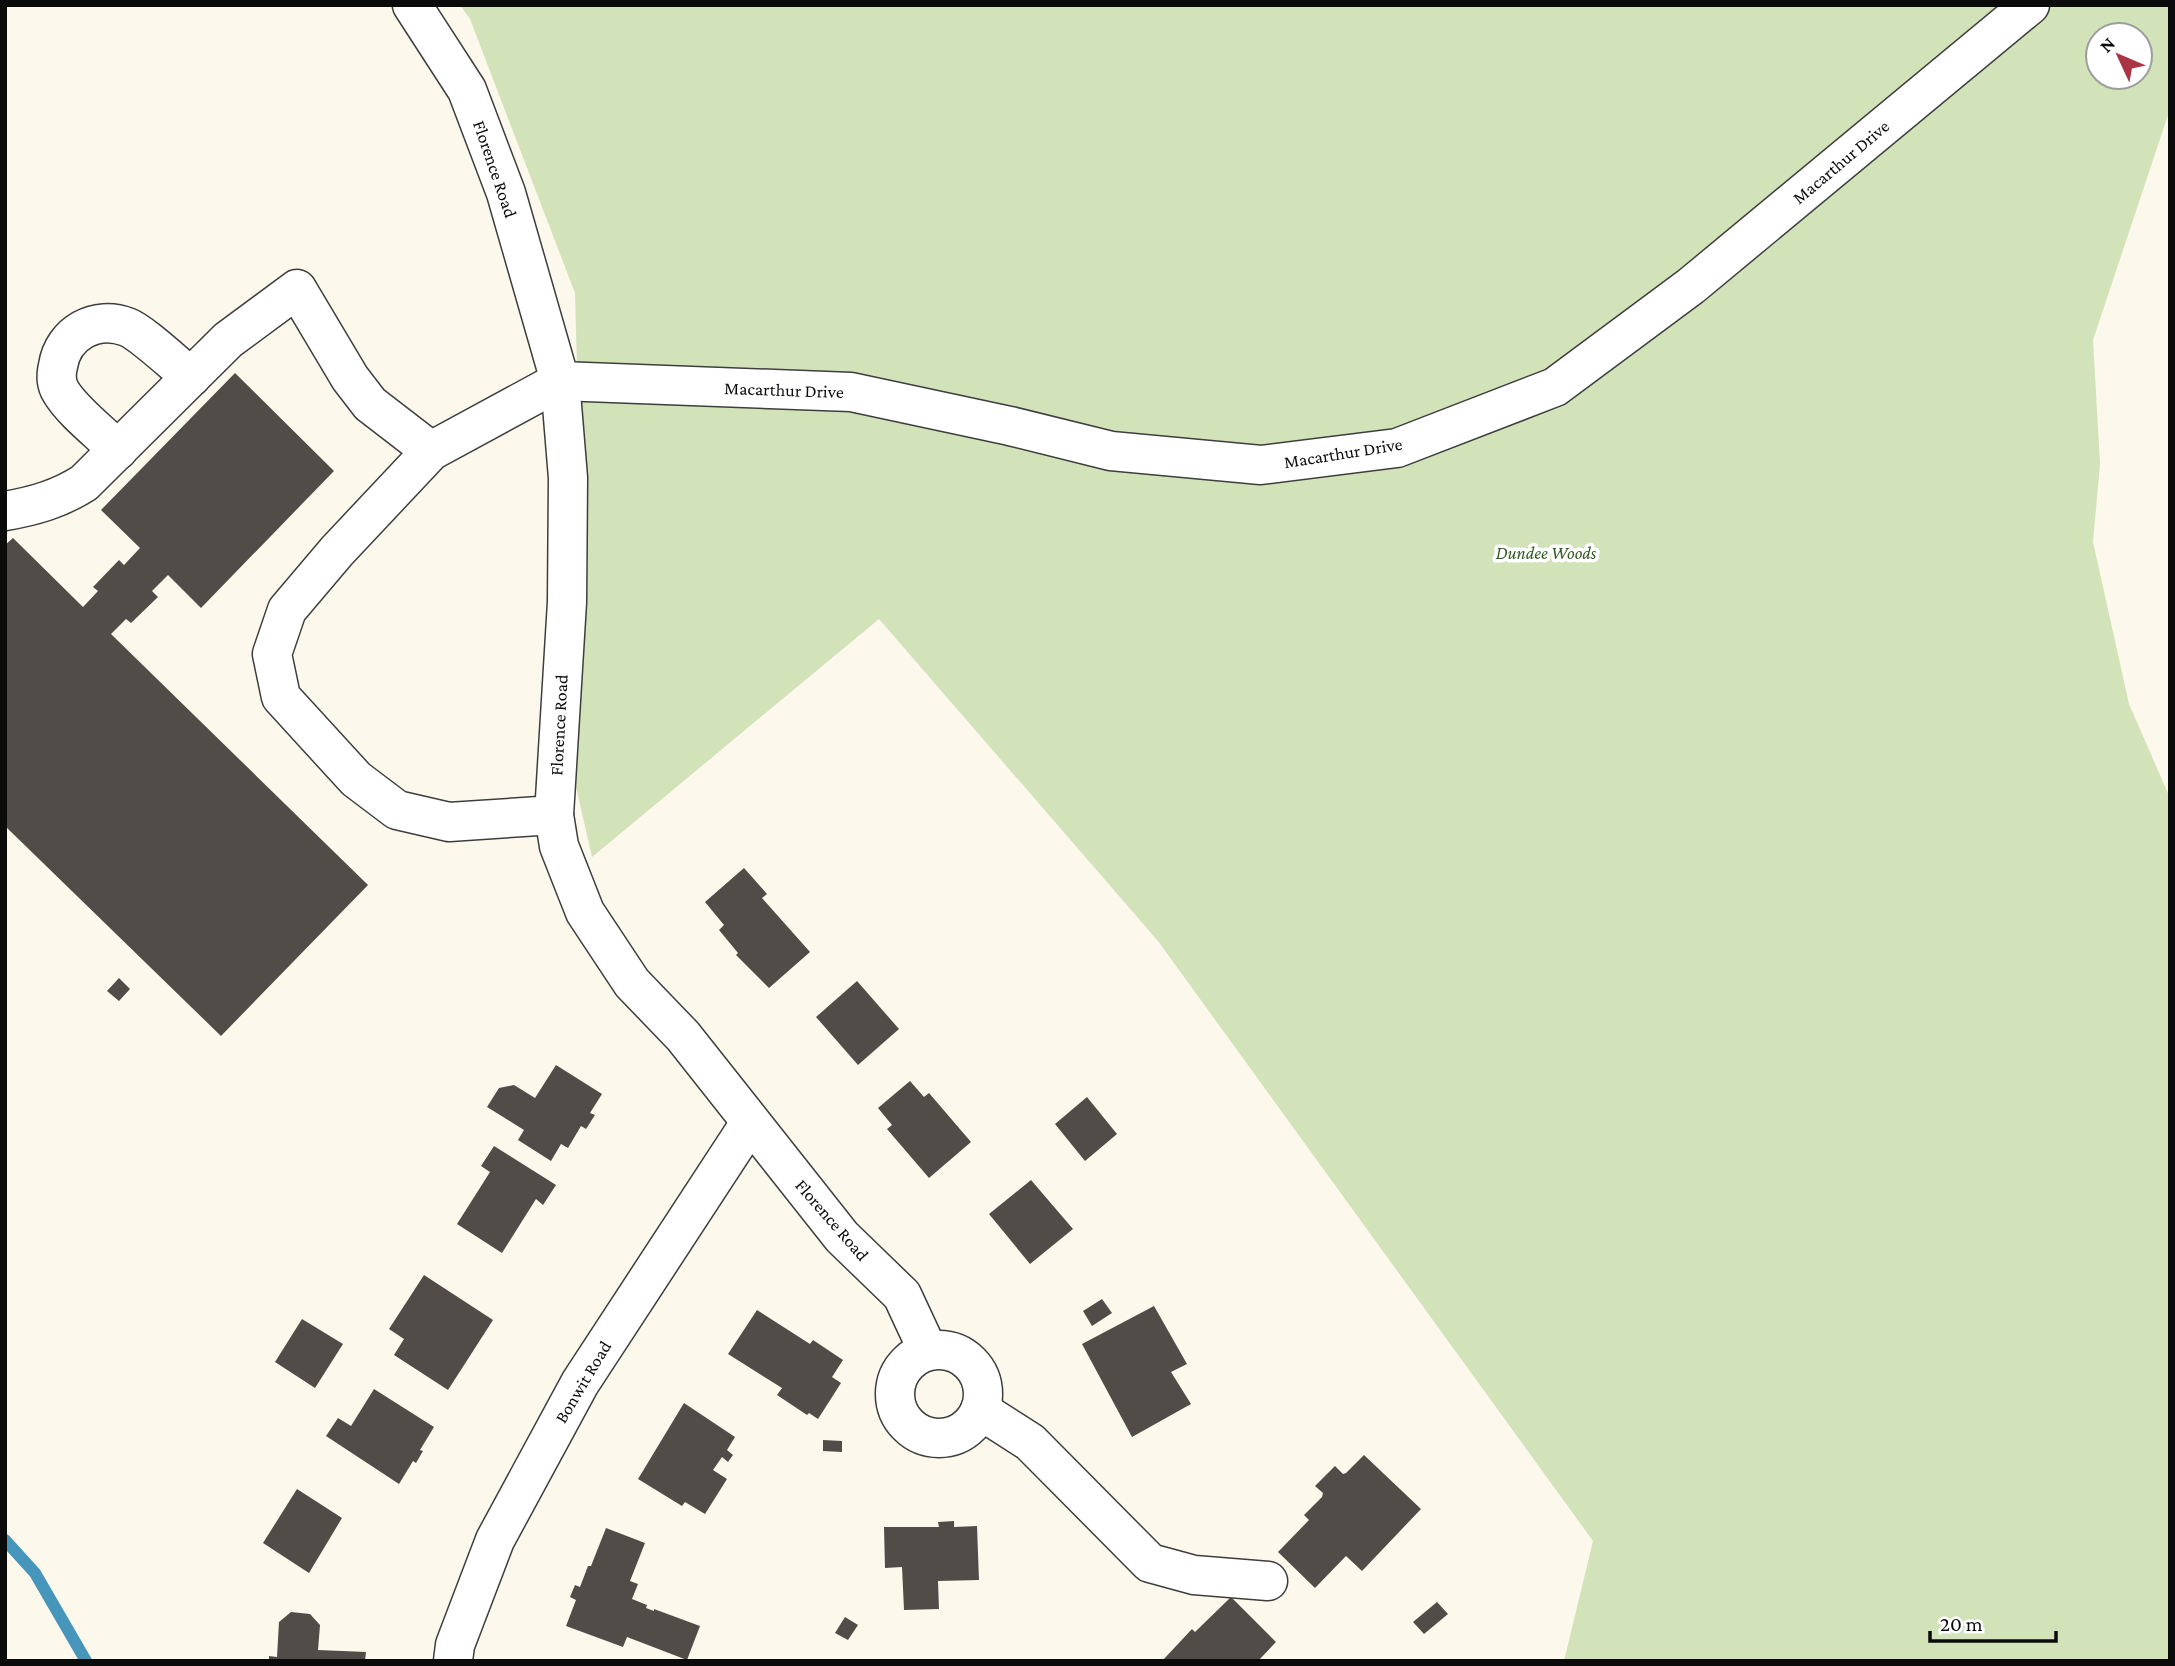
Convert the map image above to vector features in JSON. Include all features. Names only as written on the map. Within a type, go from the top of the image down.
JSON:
[{"type":"street","name":"Florence Road","points":[[412,5],[467,90],[506,193],[560,382],[568,478],[567,602],[554,815],[559,846],[585,912],[632,983],[683,1036],[842,1237],[902,1295],[926,1351]]},
{"type":"street","name":"Macarthur Drive","points":[[560,382],[851,392],[1111,451],[1261,465],[1397,448],[1555,387],[1691,286],[2029,5]]},
{"type":"street","points":[[5,511],[39,505],[67,494],[84,483],[228,340],[297,289],[350,378],[370,404],[431,451]]},
{"type":"street","points":[[118,450],[60,391],[56,374],[60,354],[69,340],[84,328],[103,322],[129,327],[191,377]]},
{"type":"street","points":[[554,815],[449,822],[397,810],[356,779],[281,697],[272,654],[286,610],[431,451],[560,382]]},
{"type":"street","name":"Bonwit Road","points":[[453,1661],[454,1645],[495,1540],[580,1383],[750,1123]]},
{"type":"street","points":[[926,1351],[951,1351],[971,1363],[979,1374],[984,1398],[980,1410],[964,1431],[947,1437],[929,1437],[906,1424],[897,1408],[896,1382],[910,1359],[926,1351]]},
{"type":"street","points":[[980,1410],[1030,1442],[1150,1563],[1194,1575],[1268,1581]]},
{"type":"green space","name":"Dundee Woods","points":[[460,5],[2170,5],[2170,109],[2093,340],[2100,464],[2093,542],[2129,704],[2170,798],[2170,1661],[1564,1661],[1593,1541],[1158,941],[879,619],[592,857],[571,765],[580,476],[575,293],[470,19]]},
{"type":"building","points":[[235,373],[334,471],[201,608],[168,575],[152,591],[158,597],[131,623],[126,619],[111,634],[368,885],[221,1036],[5,826],[5,545],[13,538],[83,607],[98,591],[93,587],[119,560],[124,565],[140,548],[101,510]]},
{"type":"building","points":[[744,868],[767,894],[762,898],[810,952],[769,988],[736,955],[738,953],[719,930],[724,925],[705,902]]},
{"type":"building","points":[[119,978],[130,989],[119,1001],[107,991]]},
{"type":"building","points":[[857,981],[899,1029],[858,1065],[816,1017]]},
{"type":"building","points":[[556,1065],[602,1094],[590,1113],[595,1115],[586,1129],[581,1126],[568,1148],[561,1144],[551,1161],[518,1140],[524,1130],[487,1107],[499,1088],[514,1085],[535,1098]]},
{"type":"building","points":[[910,1081],[924,1097],[929,1093],[971,1142],[929,1178],[887,1129],[892,1125],[878,1108]]},
{"type":"building","points":[[1087,1097],[1117,1134],[1085,1161],[1055,1124]]},
{"type":"building","points":[[494,1146],[556,1185],[543,1205],[536,1199],[502,1253],[457,1224],[490,1172],[481,1166]]},
{"type":"building","points":[[1031,1180],[1073,1229],[1030,1264],[989,1214]]},
{"type":"building","points":[[424,1275],[493,1320],[448,1390],[394,1355],[404,1339],[389,1329]]},
{"type":"building","points":[[1102,1299],[1112,1313],[1092,1326],[1083,1311]]},
{"type":"building","points":[[1154,1306],[1187,1364],[1171,1372],[1191,1404],[1132,1437],[1082,1344]]},
{"type":"building","points":[[757,1310],[810,1344],[813,1340],[843,1360],[832,1377],[841,1383],[818,1419],[809,1413],[807,1415],[777,1395],[782,1388],[728,1354]]},
{"type":"building","points":[[302,1319],[343,1344],[315,1388],[275,1362]]},
{"type":"building","points":[[374,1389],[434,1427],[420,1450],[423,1451],[416,1463],[413,1461],[399,1484],[326,1436],[338,1418],[351,1426]]},
{"type":"building","points":[[684,1403],[735,1437],[727,1450],[733,1455],[728,1462],[722,1457],[713,1470],[727,1479],[705,1514],[685,1502],[682,1506],[638,1479]]},
{"type":"building","points":[[823,1440],[842,1441],[842,1452],[823,1451]]},
{"type":"building","points":[[1364,1455],[1421,1509],[1362,1571],[1346,1556],[1315,1588],[1278,1552],[1309,1520],[1304,1515],[1322,1497],[1323,1493],[1315,1486],[1335,1466],[1343,1474],[1346,1473]]},
{"type":"building","points":[[297,1489],[342,1518],[309,1573],[263,1543]]},
{"type":"building","points":[[954,1521],[954,1527],[977,1526],[979,1580],[938,1581],[939,1609],[904,1610],[902,1567],[885,1568],[884,1527],[939,1527],[938,1522]]},
{"type":"building","points":[[606,1528],[645,1543],[630,1581],[638,1584],[632,1599],[647,1605],[646,1608],[700,1626],[687,1660],[627,1637],[623,1647],[566,1626],[576,1600],[570,1597],[575,1585],[580,1587],[588,1566],[591,1566]]},
{"type":"building","points":[[1231,1597],[1276,1642],[1258,1661],[1162,1661],[1192,1629],[1195,1632]]},
{"type":"building","points":[[1437,1602],[1448,1614],[1424,1634],[1413,1622]]},
{"type":"building","points":[[291,1612],[310,1614],[320,1625],[318,1650],[366,1652],[365,1661],[269,1661],[269,1656],[277,1657],[279,1622]]},
{"type":"building","points":[[845,1617],[858,1625],[848,1640],[835,1633]]},
{"type":"waterway","points":[[5,1540],[35,1573],[86,1661]]}]
